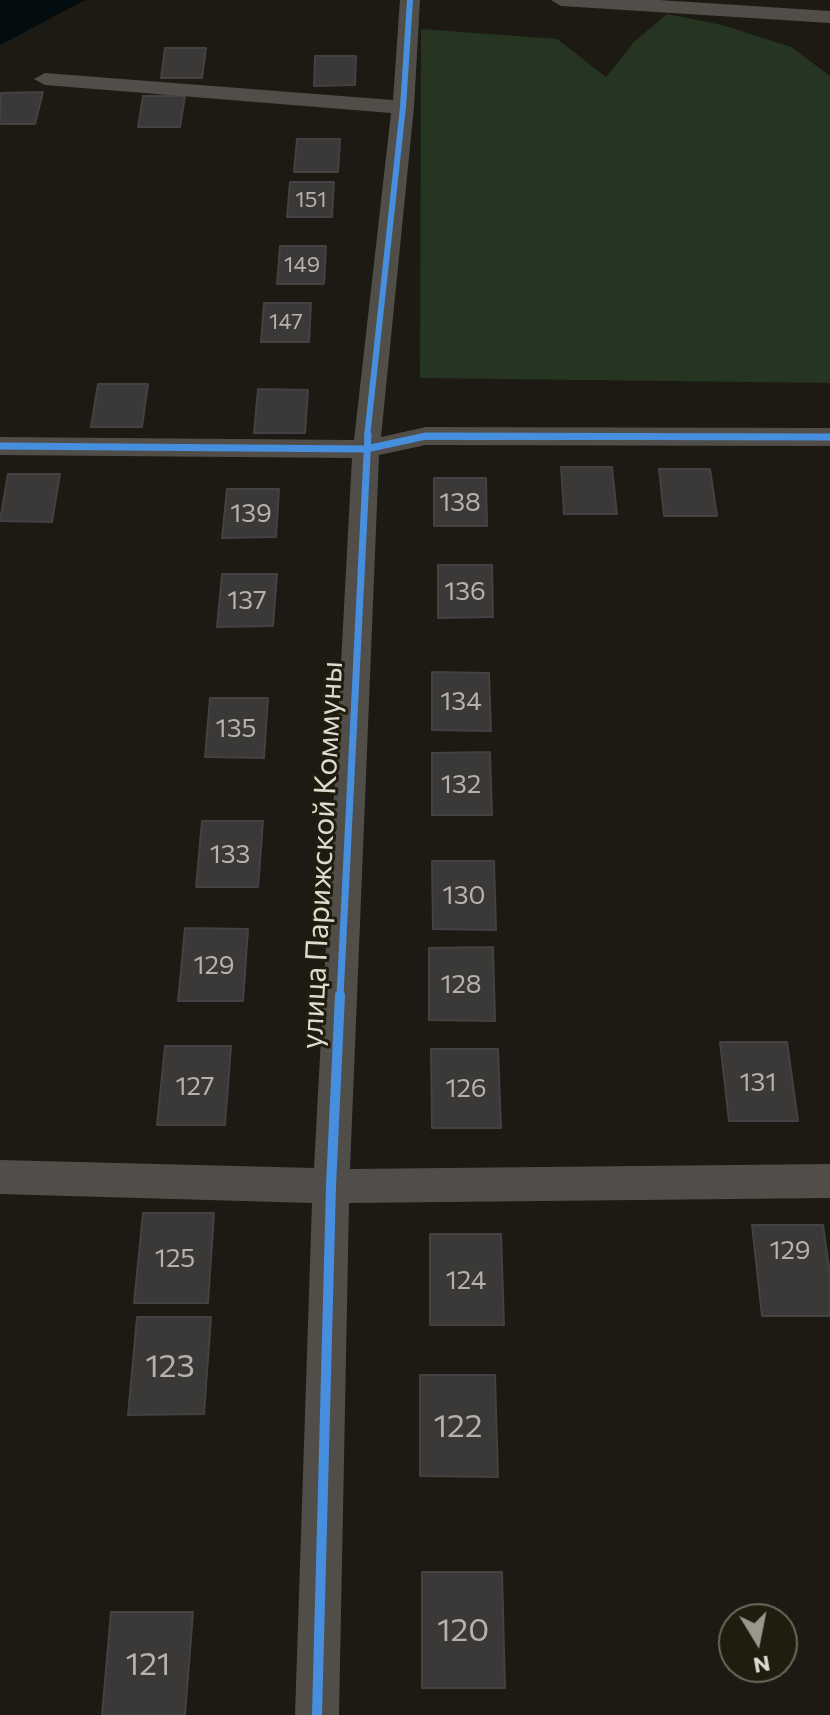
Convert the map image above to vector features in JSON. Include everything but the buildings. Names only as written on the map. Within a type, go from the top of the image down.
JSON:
[{"type":"street","name":"улица Парижской Коммуны","points":[[317,1715],[331,1186],[366,449],[403,107],[410,0]]},
{"type":"street","points":[[561,0],[830,17]]},
{"type":"street","points":[[45,79],[403,107]]},
{"type":"street","points":[[0,446],[366,449],[426,436],[830,437]]},
{"type":"street","points":[[0,1177],[331,1186],[830,1181]]},
{"type":"green space","points":[[667,14],[722,25],[791,47],[830,76],[830,383],[420,378],[421,29],[557,39],[606,77],[634,42]]},
{"type":"shaded area","points":[[0,0],[85,0],[0,45]]},
{"type":"cycle path","points":[[317,1715],[331,1186],[366,449],[403,107],[410,0]]},
{"type":"cycle path","points":[[0,446],[366,449],[426,436],[830,437]]}]
